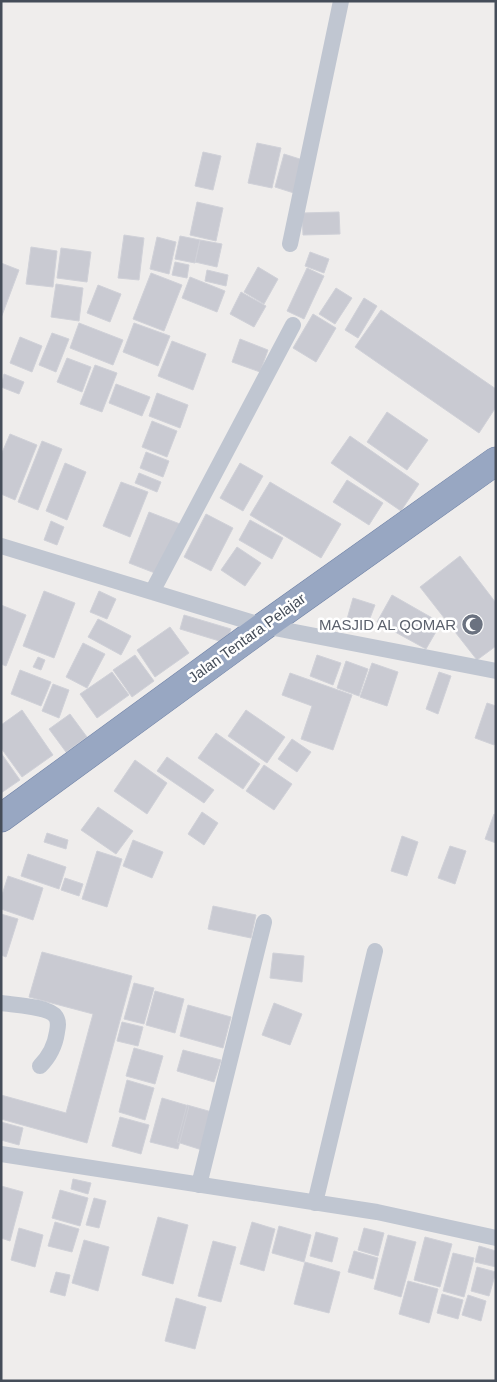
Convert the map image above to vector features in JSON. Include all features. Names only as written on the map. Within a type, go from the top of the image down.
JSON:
[{"type":"highway","name":"Jalan Tentara Pelajar","points":[[1,818],[264,626],[496,461]]},
{"type":"street","points":[[290,244],[341,1]]},
{"type":"street","points":[[152,592],[293,325]]},
{"type":"street","points":[[1,546],[264,626],[496,671]]},
{"type":"street","points":[[199,1185],[264,922]]},
{"type":"street","points":[[315,1203],[375,951]]},
{"type":"street","points":[[1,1003],[49,1010],[57,1018],[55,1043],[49,1057],[40,1066]]},
{"type":"street","points":[[1,1154],[377,1212],[496,1238]]},
{"type":"building","points":[[257,143],[281,148],[272,188],[248,183]]},
{"type":"building","points":[[203,152],[221,156],[213,190],[195,186]]},
{"type":"building","points":[[284,154],[306,161],[297,194],[275,187]]},
{"type":"building","points":[[197,202],[223,208],[216,241],[190,235]]},
{"type":"building","points":[[339,212],[340,234],[303,235],[302,213]]},
{"type":"building","points":[[124,235],[144,238],[139,280],[118,278]]},
{"type":"building","points":[[180,236],[200,240],[195,263],[175,259]]},
{"type":"building","points":[[157,237],[176,242],[169,274],[150,269]]},
{"type":"building","points":[[200,240],[222,244],[217,267],[195,262]]},
{"type":"building","points":[[31,247],[57,251],[53,287],[26,284]]},
{"type":"building","points":[[61,248],[91,252],[87,282],[57,278]]},
{"type":"building","points":[[310,252],[329,259],[324,273],[305,266]]},
{"type":"building","points":[[175,262],[189,265],[187,278],[172,275]]},
{"type":"building","points":[[1,263],[19,270],[1,318]]},
{"type":"building","points":[[258,267],[278,279],[264,304],[244,292]]},
{"type":"building","points":[[307,268],[324,276],[304,319],[287,311]]},
{"type":"building","points":[[207,270],[228,275],[226,286],[205,281]]},
{"type":"building","points":[[151,273],[182,285],[164,331],[133,319]]},
{"type":"building","points":[[190,277],[225,291],[217,312],[182,298]]},
{"type":"building","points":[[56,284],[83,288],[79,321],[51,317]]},
{"type":"building","points":[[98,285],[121,294],[110,322],[87,313]]},
{"type":"building","points":[[336,288],[352,298],[335,324],[319,314]]},
{"type":"building","points":[[241,292],[266,306],[254,327],[230,314]]},
{"type":"building","points":[[364,298],[377,306],[358,338],[345,330]]},
{"type":"building","points":[[381,310],[496,389],[496,407],[479,433],[355,347]]},
{"type":"building","points":[[313,314],[336,328],[316,362],[293,348]]},
{"type":"building","points":[[79,323],[123,340],[113,365],[70,348]]},
{"type":"building","points":[[134,323],[170,336],[158,366],[123,352]]},
{"type":"building","points":[[52,333],[69,339],[56,372],[39,365]]},
{"type":"building","points":[[20,337],[42,346],[32,372],[10,363]]},
{"type":"building","points":[[240,339],[268,350],[260,372],[232,362]]},
{"type":"building","points":[[172,341],[206,354],[193,390],[158,376]]},
{"type":"building","points":[[67,358],[91,367],[82,392],[57,382]]},
{"type":"building","points":[[95,365],[117,373],[102,412],[80,404]]},
{"type":"building","points":[[4,374],[24,382],[19,394],[1,387]]},
{"type":"building","points":[[116,384],[150,397],[142,416],[109,403]]},
{"type":"building","points":[[157,393],[188,405],[180,428],[149,416]]},
{"type":"building","points":[[387,412],[428,440],[407,470],[367,442]]},
{"type":"building","points":[[152,421],[177,431],[167,457],[142,447]]},
{"type":"building","points":[[10,434],[37,445],[15,500],[1,494],[1,455]]},
{"type":"building","points":[[350,436],[419,484],[401,511],[331,463]]},
{"type":"building","points":[[42,441],[62,449],[38,510],[18,502]]},
{"type":"building","points":[[146,452],[169,461],[163,477],[140,468]]},
{"type":"building","points":[[65,463],[86,472],[67,520],[46,511]]},
{"type":"building","points":[[240,463],[263,476],[243,511],[220,498]]},
{"type":"building","points":[[139,473],[161,482],[157,492],[135,483]]},
{"type":"building","points":[[347,480],[383,503],[369,525],[333,502]]},
{"type":"building","points":[[121,482],[148,492],[130,537],[103,526]]},
{"type":"building","points":[[270,482],[341,524],[321,558],[250,515]]},
{"type":"building","points":[[149,512],[180,524],[160,575],[129,563]]},
{"type":"building","points":[[206,514],[233,528],[211,571],[184,557]]},
{"type":"building","points":[[250,520],[283,538],[272,559],[239,540]]},
{"type":"building","points":[[51,521],[64,527],[57,545],[44,540]]},
{"type":"building","points":[[237,547],[261,563],[245,586],[221,570]]},
{"type":"building","name":"MASJID AL QOMAR","points":[[460,556],[496,603],[496,646],[477,660],[420,587]]},
{"type":"building","points":[[44,591],[75,603],[54,658],[23,646]]},
{"type":"building","points":[[99,591],[116,599],[107,619],[90,612]]},
{"type":"building","points":[[392,595],[441,623],[426,649],[377,622]]},
{"type":"building","points":[[353,598],[375,605],[367,626],[347,619]]},
{"type":"building","points":[[1,605],[26,615],[6,666],[1,664]]},
{"type":"building","points":[[184,615],[231,629],[226,643],[180,629]]},
{"type":"building","points":[[98,619],[131,636],[121,655],[88,637]]},
{"type":"building","points":[[170,627],[189,653],[155,677],[137,650]]},
{"type":"building","points":[[83,643],[105,654],[87,688],[66,677]]},
{"type":"building","points":[[135,655],[154,681],[132,697],[113,670]]},
{"type":"building","points":[[317,655],[341,663],[333,685],[310,676]]},
{"type":"building","points":[[38,657],[45,660],[41,670],[33,667]]},
{"type":"building","points":[[346,661],[368,669],[359,696],[337,688]]},
{"type":"building","points":[[372,663],[398,672],[387,706],[360,697]]},
{"type":"building","points":[[20,670],[51,682],[41,706],[11,694]]},
{"type":"building","points":[[112,672],[129,695],[97,718],[80,694]]},
{"type":"building","points":[[439,672],[451,676],[438,714],[426,709]]},
{"type":"building","points":[[290,673],[352,695],[333,750],[301,739],[312,706],[282,695]]},
{"type":"building","points":[[53,684],[69,690],[59,718],[42,711]]},
{"type":"building","points":[[487,703],[496,706],[496,741],[494,745],[475,738]]},
{"type":"building","points":[[22,710],[53,755],[22,777],[1,748],[1,725]]},
{"type":"building","points":[[246,710],[285,737],[267,763],[228,736]]},
{"type":"building","points":[[70,714],[87,737],[66,752],[49,729]]},
{"type":"building","points":[[216,733],[260,764],[243,789],[198,758]]},
{"type":"building","points":[[292,739],[311,752],[297,772],[278,759]]},
{"type":"building","points":[[1,753],[20,780],[1,793]]},
{"type":"building","points":[[167,757],[214,790],[204,803],[157,771]]},
{"type":"building","points":[[135,760],[167,783],[147,814],[114,791]]},
{"type":"building","points":[[264,765],[292,784],[274,810],[246,791]]},
{"type":"building","points":[[98,807],[133,831],[116,854],[81,830]]},
{"type":"building","points":[[202,812],[218,823],[204,845],[188,834]]},
{"type":"building","points":[[494,814],[496,815],[496,843],[485,839]]},
{"type":"building","points":[[47,833],[68,840],[66,849],[44,842]]},
{"type":"building","points":[[402,836],[418,842],[407,876],[391,871]]},
{"type":"building","points":[[133,840],[163,852],[152,878],[123,866]]},
{"type":"building","points":[[450,846],[466,851],[455,884],[438,878]]},
{"type":"building","points":[[97,851],[122,859],[107,907],[82,899]]},
{"type":"building","points":[[28,854],[66,867],[59,889],[21,876]]},
{"type":"building","points":[[8,876],[43,888],[33,920],[1,909],[1,898]]},
{"type":"building","points":[[65,878],[83,884],[79,896],[61,890]]},
{"type":"building","points":[[213,906],[256,915],[251,938],[208,929]]},
{"type":"building","points":[[1,914],[18,919],[6,957],[1,955]]},
{"type":"building","points":[[42,952],[132,976],[87,1143],[1,1119],[1,1095],[66,1113],[93,1014],[29,997]]},
{"type":"building","points":[[273,953],[304,956],[302,982],[270,978]]},
{"type":"building","points":[[134,983],[154,988],[144,1024],[124,1019]]},
{"type":"building","points":[[155,991],[184,999],[175,1033],[146,1025]]},
{"type":"building","points":[[274,1003],[302,1014],[290,1045],[262,1035]]},
{"type":"building","points":[[188,1005],[231,1017],[223,1048],[180,1036]]},
{"type":"building","points":[[122,1022],[143,1027],[138,1046],[117,1041]]},
{"type":"building","points":[[134,1048],[163,1056],[155,1084],[126,1076]]},
{"type":"building","points":[[183,1050],[221,1060],[214,1082],[177,1071]]},
{"type":"building","points":[[127,1080],[154,1088],[145,1120],[119,1112]]},
{"type":"building","points":[[162,1098],[189,1106],[178,1149],[150,1142]]},
{"type":"building","points":[[187,1105],[212,1112],[202,1150],[177,1142]]},
{"type":"building","points":[[120,1117],[149,1125],[141,1154],[112,1146]]},
{"type":"building","points":[[1,1122],[23,1128],[19,1145],[1,1140]]},
{"type":"building","points":[[73,1179],[91,1183],[88,1194],[71,1189]]},
{"type":"building","points":[[1,1186],[23,1192],[10,1241],[1,1238]]},
{"type":"building","points":[[60,1190],[88,1198],[80,1226],[52,1218]]},
{"type":"building","points":[[94,1198],[106,1201],[99,1228],[86,1225]]},
{"type":"building","points":[[158,1217],[188,1225],[173,1284],[142,1275]]},
{"type":"building","points":[[55,1222],[79,1229],[72,1252],[48,1246]]},
{"type":"building","points":[[252,1222],[275,1229],[264,1271],[240,1264]]},
{"type":"building","points":[[279,1226],[311,1235],[304,1262],[272,1253]]},
{"type":"building","points":[[19,1228],[43,1235],[35,1267],[11,1260]]},
{"type":"building","points":[[364,1228],[384,1233],[378,1256],[358,1250]]},
{"type":"building","points":[[316,1232],[338,1238],[332,1262],[310,1256]]},
{"type":"building","points":[[388,1235],[416,1242],[401,1297],[374,1289]]},
{"type":"building","points":[[425,1237],[452,1244],[440,1287],[414,1280]]},
{"type":"building","points":[[84,1240],[109,1247],[98,1291],[72,1283]]},
{"type":"building","points":[[213,1241],[236,1247],[221,1302],[198,1296]]},
{"type":"building","points":[[479,1246],[496,1251],[496,1267],[475,1262]]},
{"type":"building","points":[[354,1251],[378,1258],[373,1279],[348,1272]]},
{"type":"building","points":[[453,1253],[474,1258],[464,1297],[443,1291]]},
{"type":"building","points":[[305,1262],[340,1272],[329,1313],[294,1304]]},
{"type":"building","points":[[477,1267],[496,1272],[489,1296],[471,1291]]},
{"type":"building","points":[[56,1272],[70,1275],[65,1296],[50,1292]]},
{"type":"building","points":[[408,1281],[438,1289],[429,1323],[399,1314]]},
{"type":"building","points":[[442,1294],[463,1300],[458,1319],[437,1313]]},
{"type":"building","points":[[468,1295],[486,1301],[481,1321],[462,1315]]},
{"type":"building","points":[[176,1298],[206,1307],[195,1349],[165,1341]]},
{"type":"place","name":"MASJID AL QOMAR","points":[[472,625]]}]
